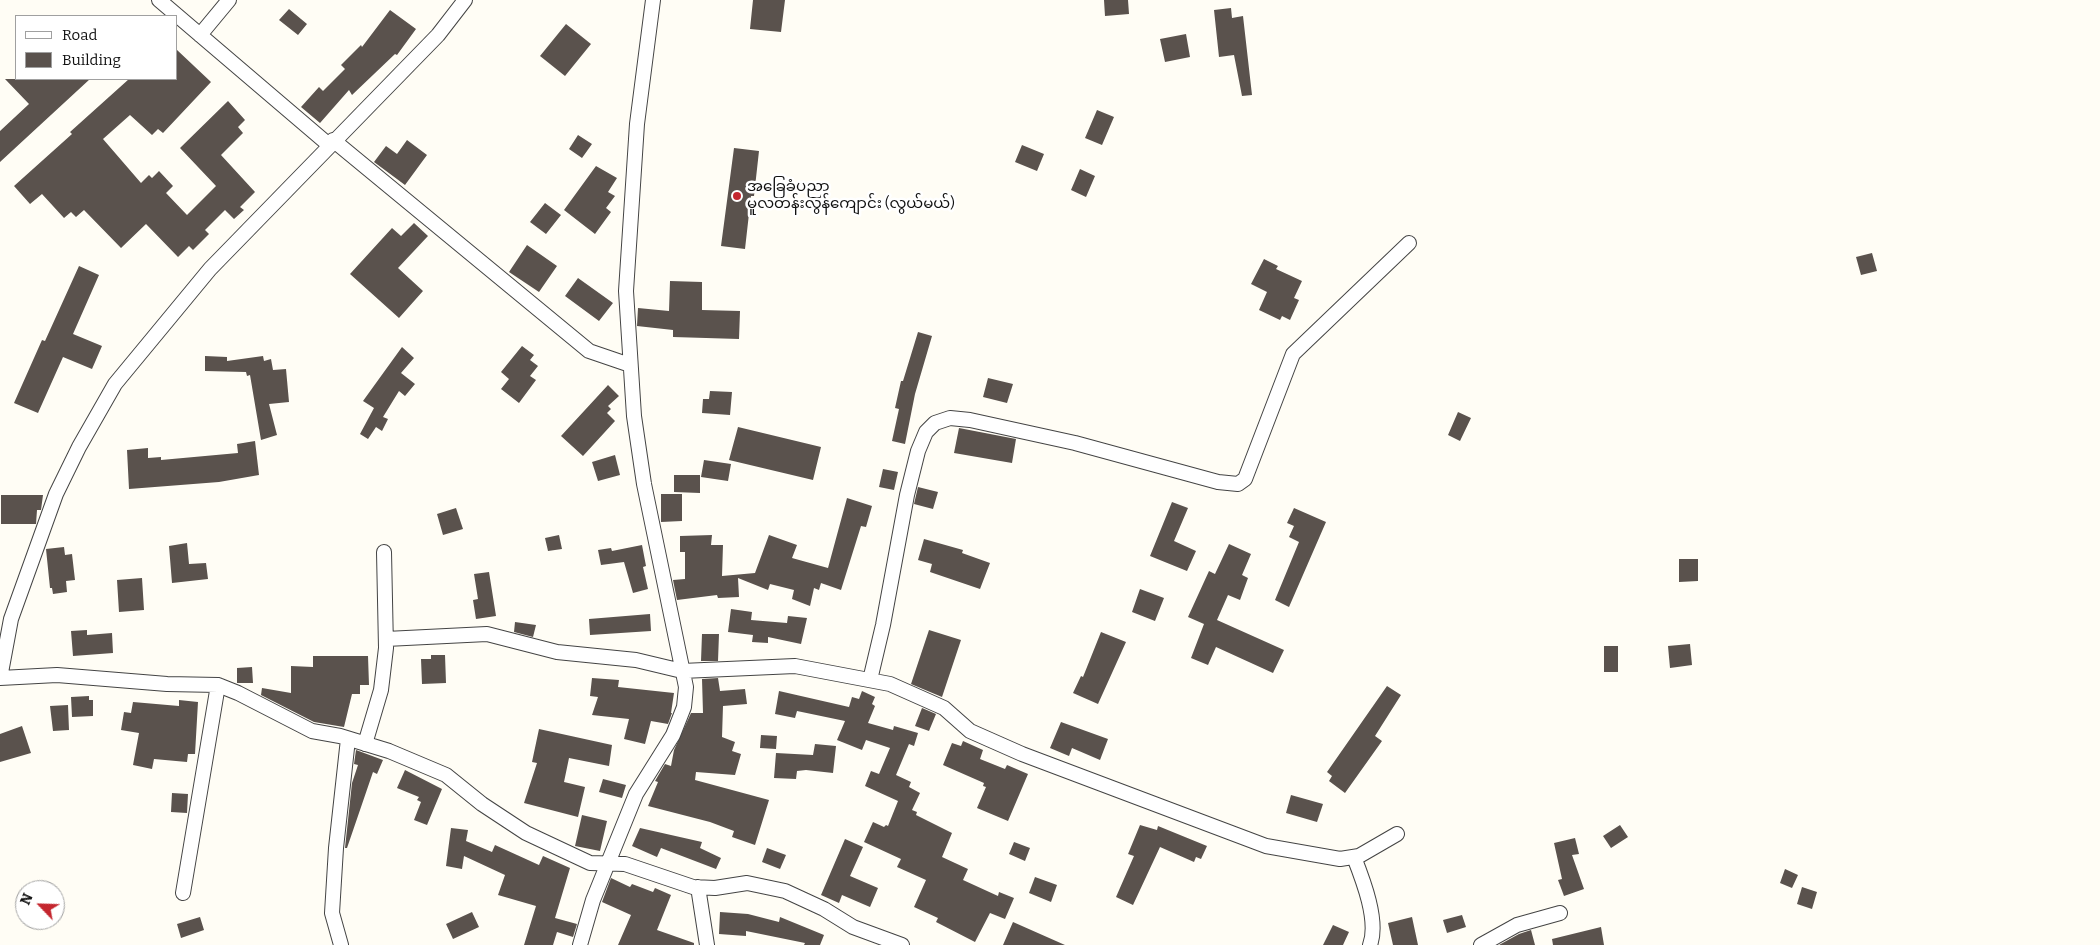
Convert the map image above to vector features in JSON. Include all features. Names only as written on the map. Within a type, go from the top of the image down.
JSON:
[{"type":"street","points":[[159,0],[177,15]]},
{"type":"street","points":[[200,35],[229,0]]},
{"type":"street","points":[[465,0],[438,35],[331,142],[210,269],[114,384],[79,447],[56,494],[11,619],[0,678],[57,675],[167,684],[218,685],[312,731],[365,744],[446,775],[482,804],[526,834],[590,863],[625,864],[698,887],[715,888],[747,883],[786,891],[824,909],[853,927],[902,945]]},
{"type":"street","points":[[580,945],[593,900],[636,794],[673,735],[684,707],[686,687],[644,484],[634,416],[626,291],[637,124],[654,0]]},
{"type":"street","points":[[178,16],[589,351],[630,365]]},
{"type":"street","points":[[870,680],[918,451],[926,432],[935,424],[950,418],[970,420],[1075,443],[1218,482],[1238,484],[1245,479],[1293,354],[1409,244]]},
{"type":"street","points":[[365,744],[382,690],[386,640],[384,552]]},
{"type":"street","points":[[386,640],[487,634],[557,652],[636,660],[682,671],[795,666],[870,680],[890,684],[944,708],[970,731],[1022,754],[1266,846],[1340,859],[1354,857],[1397,834]]},
{"type":"street","points":[[183,894],[218,685]]},
{"type":"street","points":[[341,945],[332,913],[336,848],[348,739]]},
{"type":"street","points":[[1354,857],[1364,884],[1371,914],[1372,940],[1370,945]]},
{"type":"street","points":[[698,887],[707,945]]},
{"type":"street","points":[[1482,945],[1517,925],[1560,913]]},
{"type":"building","points":[[753,0],[785,0],[781,32],[750,29]]},
{"type":"building","points":[[1104,0],[1128,0],[1129,14],[1105,16]]},
{"type":"building","points":[[1231,8],[1232,18],[1243,16],[1252,95],[1242,96],[1234,55],[1219,57],[1214,10]]},
{"type":"building","points":[[289,9],[307,24],[298,35],[279,20]]},
{"type":"building","points":[[390,10],[416,29],[397,55],[395,54],[352,95],[349,90],[320,123],[301,107],[319,87],[323,91],[345,69],[341,65],[361,45],[362,47]]},
{"type":"building","points":[[566,24],[591,44],[565,76],[540,56]]},
{"type":"building","points":[[1186,34],[1190,57],[1165,62],[1160,39]]},
{"type":"building","points":[[178,51],[211,82],[163,133],[158,129],[152,135],[130,115],[103,139],[141,183],[149,175],[152,178],[159,171],[173,186],[166,193],[187,215],[216,186],[180,148],[228,101],[245,120],[238,127],[243,133],[221,155],[255,192],[240,207],[244,210],[234,219],[225,210],[205,230],[209,234],[193,250],[189,246],[178,257],[146,224],[121,248],[84,210],[76,217],[71,212],[64,218],[42,194],[30,204],[14,186],[72,134],[70,132],[128,80],[178,80]]},
{"type":"building","points":[[5,79],[89,80],[0,162],[0,131],[29,104]]},
{"type":"building","points":[[1097,110],[1114,117],[1102,145],[1085,138]]},
{"type":"building","points":[[578,135],[592,144],[582,158],[569,149]]},
{"type":"building","points":[[407,140],[427,155],[405,185],[374,162],[386,146],[397,154]]},
{"type":"building","points":[[1022,145],[1044,154],[1037,171],[1015,162]]},
{"type":"building","points":[[734,148],[759,151],[754,196],[751,196],[745,249],[721,246]]},
{"type":"building","points":[[596,166],[617,178],[608,192],[615,196],[606,208],[611,212],[595,234],[564,210]]},
{"type":"building","points":[[1080,169],[1095,176],[1086,197],[1071,190]]},
{"type":"building","points":[[545,203],[561,215],[546,234],[530,222]]},
{"type":"building","points":[[414,223],[428,236],[398,268],[423,291],[399,318],[350,274],[392,228],[401,236]]},
{"type":"building","points":[[527,245],[557,266],[539,292],[509,272]]},
{"type":"building","points":[[1872,253],[1877,271],[1861,275],[1856,257]]},
{"type":"building","points":[[1264,259],[1278,266],[1276,269],[1302,281],[1294,298],[1299,300],[1290,320],[1282,316],[1280,320],[1259,310],[1267,292],[1251,284]]},
{"type":"building","points":[[79,266],[99,275],[73,334],[102,346],[92,369],[63,357],[38,413],[14,403],[42,340],[45,341]]},
{"type":"building","points":[[578,278],[613,303],[599,321],[565,296]]},
{"type":"building","points":[[670,281],[702,282],[702,310],[740,311],[739,339],[673,337],[673,330],[637,326],[638,308],[669,311]]},
{"type":"building","points":[[918,332],[932,336],[915,394],[905,444],[892,441],[899,409],[895,408],[901,381],[903,381]]},
{"type":"building","points":[[522,346],[534,355],[530,360],[538,366],[530,376],[536,380],[519,403],[501,389],[509,379],[501,372]]},
{"type":"building","points":[[402,347],[414,358],[401,373],[415,384],[405,396],[399,391],[383,417],[388,419],[382,431],[376,427],[368,439],[360,434],[374,408],[363,401]]},
{"type":"building","points":[[205,356],[227,357],[227,361],[263,356],[264,361],[271,359],[273,370],[286,369],[289,402],[269,404],[277,435],[261,440],[250,375],[247,376],[246,372],[205,371]]},
{"type":"building","points":[[988,378],[1013,384],[1007,403],[983,397]]},
{"type":"building","points":[[608,385],[619,396],[608,406],[611,409],[607,413],[615,421],[583,456],[561,436]]},
{"type":"building","points":[[710,391],[732,392],[730,415],[702,413],[703,399],[709,399]]},
{"type":"building","points":[[1458,412],[1471,418],[1460,441],[1448,435]]},
{"type":"building","points":[[738,427],[821,447],[813,480],[729,460]]},
{"type":"building","points":[[959,428],[1016,439],[1012,463],[954,453]]},
{"type":"building","points":[[255,441],[259,475],[219,482],[129,489],[127,450],[148,448],[148,458],[161,457],[161,460],[238,453],[237,444]]},
{"type":"building","points":[[615,455],[620,475],[598,481],[592,462]]},
{"type":"building","points":[[704,460],[731,464],[728,481],[701,477]]},
{"type":"building","points":[[883,469],[898,472],[894,490],[879,487]]},
{"type":"building","points":[[674,475],[700,475],[700,493],[674,492]]},
{"type":"building","points":[[918,487],[938,492],[933,509],[914,504]]},
{"type":"building","points":[[661,494],[682,494],[682,521],[661,522]]},
{"type":"building","points":[[1,495],[43,495],[41,510],[37,510],[36,524],[1,524]]},
{"type":"building","points":[[847,498],[872,506],[866,527],[861,526],[841,590],[821,583],[819,590],[814,588],[810,606],[792,599],[794,590],[770,584],[768,590],[738,578],[739,597],[718,598],[717,595],[677,600],[673,580],[685,579],[685,552],[680,552],[680,536],[712,535],[711,545],[723,545],[722,576],[755,573],[769,535],[797,545],[792,558],[828,568]]},
{"type":"building","points":[[1172,502],[1188,508],[1174,541],[1196,551],[1187,571],[1150,556]]},
{"type":"building","points":[[456,508],[463,529],[443,535],[437,514]]},
{"type":"building","points":[[1294,508],[1326,522],[1289,607],[1275,600],[1299,542],[1289,537],[1294,526],[1287,523]]},
{"type":"building","points":[[559,535],[562,549],[548,551],[545,538]]},
{"type":"building","points":[[924,539],[963,550],[962,553],[990,563],[980,589],[930,572],[932,564],[918,560]]},
{"type":"building","points":[[187,543],[189,564],[206,563],[208,579],[172,583],[169,546]]},
{"type":"building","points":[[1229,544],[1251,554],[1242,575],[1248,578],[1240,600],[1228,595],[1217,620],[1284,650],[1273,673],[1216,647],[1208,665],[1191,658],[1204,624],[1188,617],[1209,571],[1215,574]]},
{"type":"building","points":[[642,545],[646,566],[643,567],[648,589],[633,593],[624,562],[601,565],[598,550],[611,548],[612,551]]},
{"type":"building","points":[[64,547],[65,555],[72,554],[75,580],[66,581],[67,592],[53,594],[52,588],[50,588],[46,549]]},
{"type":"building","points":[[1679,559],[1698,559],[1698,581],[1679,582]]},
{"type":"building","points":[[489,572],[496,616],[476,619],[473,600],[478,599],[474,574]]},
{"type":"building","points":[[142,578],[144,610],[119,612],[117,580]]},
{"type":"building","points":[[1140,589],[1164,598],[1155,621],[1132,612]]},
{"type":"building","points":[[731,609],[752,612],[751,620],[787,623],[788,616],[807,618],[801,644],[768,637],[768,643],[752,642],[753,635],[728,632]]},
{"type":"building","points":[[650,614],[651,631],[590,635],[589,619]]},
{"type":"building","points":[[515,622],[536,625],[533,637],[514,632]]},
{"type":"building","points":[[87,630],[87,635],[112,633],[113,653],[73,656],[71,631]]},
{"type":"building","points":[[929,630],[961,640],[942,697],[911,684]]},
{"type":"building","points":[[1101,632],[1126,642],[1098,704],[1073,693],[1081,676],[1083,677]]},
{"type":"building","points":[[702,634],[719,634],[718,661],[701,661]]},
{"type":"building","points":[[1690,644],[1692,665],[1670,668],[1668,646]]},
{"type":"building","points":[[1604,646],[1618,646],[1618,672],[1604,672]]},
{"type":"building","points":[[431,655],[445,655],[446,683],[422,684],[421,659],[431,659]]},
{"type":"building","points":[[313,656],[368,656],[369,685],[360,685],[360,694],[352,694],[344,727],[314,722],[261,695],[262,688],[291,693],[291,666],[313,667]]},
{"type":"building","points":[[252,667],[253,683],[237,683],[237,668]]},
{"type":"building","points":[[592,678],[619,680],[618,687],[674,693],[672,713],[668,724],[651,721],[645,744],[624,739],[629,719],[592,715],[598,697],[590,696]]},
{"type":"building","points":[[718,678],[720,691],[745,689],[747,704],[723,706],[722,737],[735,742],[732,751],[741,754],[735,775],[696,772],[695,780],[769,800],[755,845],[732,837],[734,831],[710,822],[648,806],[658,782],[655,781],[665,764],[671,766],[674,750],[691,713],[703,713],[702,679]]},
{"type":"building","points":[[1387,686],[1401,695],[1375,736],[1382,741],[1345,793],[1329,781],[1332,776],[1327,772]]},
{"type":"building","points":[[779,691],[849,707],[852,697],[859,699],[862,691],[875,697],[872,704],[875,706],[868,723],[893,730],[894,726],[918,733],[914,746],[909,744],[896,775],[911,782],[909,787],[920,793],[912,810],[917,812],[916,815],[952,833],[942,857],[968,869],[963,880],[998,896],[999,892],[1014,898],[1005,919],[990,913],[975,942],[936,922],[938,918],[914,907],[926,880],[897,867],[901,859],[864,842],[873,822],[884,827],[888,826],[898,801],[865,786],[871,771],[879,774],[890,748],[866,740],[862,750],[837,740],[845,721],[797,711],[795,718],[775,714]]},
{"type":"building","points":[[89,696],[89,700],[93,700],[93,716],[72,717],[71,697]]},
{"type":"building","points":[[179,700],[198,702],[195,754],[188,754],[187,762],[154,759],[152,769],[133,765],[139,733],[121,730],[124,712],[131,713],[133,702],[179,706]]},
{"type":"building","points":[[68,705],[69,730],[53,731],[50,706]]},
{"type":"building","points":[[922,708],[936,714],[929,731],[915,726]]},
{"type":"building","points":[[1061,722],[1108,739],[1100,760],[1072,748],[1069,756],[1050,748]]},
{"type":"building","points":[[22,726],[31,753],[0,762],[0,734]]},
{"type":"building","points":[[539,729],[612,745],[609,766],[569,758],[564,782],[585,787],[578,817],[524,803],[537,763],[532,762]]},
{"type":"building","points":[[761,735],[777,736],[776,749],[760,748]]},
{"type":"building","points":[[963,741],[983,750],[980,759],[1005,769],[1007,765],[1028,774],[1008,821],[977,808],[986,787],[983,786],[984,783],[943,765],[952,743],[961,746]]},
{"type":"building","points":[[815,744],[836,746],[833,773],[806,770],[797,771],[796,779],[774,778],[776,753],[813,755]]},
{"type":"building","points":[[356,750],[383,760],[377,774],[373,772],[347,848],[345,848],[352,783],[358,765],[354,764]]},
{"type":"building","points":[[405,770],[442,789],[427,825],[414,820],[421,802],[417,800],[419,797],[397,788]]},
{"type":"building","points":[[603,779],[626,785],[622,798],[599,792]]},
{"type":"building","points":[[172,793],[188,794],[187,813],[171,812]]},
{"type":"building","points":[[1291,795],[1323,804],[1317,822],[1286,813]]},
{"type":"building","points":[[582,815],[607,821],[600,851],[575,846]]},
{"type":"building","points":[[1140,825],[1157,830],[1158,826],[1207,846],[1201,859],[1196,857],[1194,862],[1160,847],[1133,905],[1116,897],[1134,856],[1128,854]]},
{"type":"building","points":[[1620,825],[1628,837],[1611,848],[1603,836]]},
{"type":"building","points":[[451,828],[468,830],[466,841],[492,852],[495,845],[539,865],[543,856],[570,868],[555,918],[577,924],[573,937],[557,932],[553,945],[524,945],[536,906],[498,895],[505,875],[464,856],[462,869],[446,866]]},
{"type":"building","points":[[640,828],[702,842],[700,848],[721,858],[716,869],[661,848],[657,857],[632,846]]},
{"type":"building","points":[[1575,838],[1579,854],[1572,855],[1584,889],[1564,896],[1558,880],[1562,879],[1554,843]]},
{"type":"building","points":[[845,839],[863,847],[850,876],[878,888],[870,907],[842,895],[839,903],[821,895]]},
{"type":"building","points":[[1014,842],[1030,848],[1025,861],[1009,854]]},
{"type":"building","points":[[767,848],[786,855],[780,869],[762,862]]},
{"type":"building","points":[[1785,869],[1798,875],[1792,888],[1780,883]]},
{"type":"building","points":[[1035,877],[1057,885],[1051,902],[1029,893]]},
{"type":"building","points":[[611,878],[630,887],[632,884],[653,892],[655,888],[671,895],[657,930],[694,943],[694,945],[618,945],[631,915],[602,902]]},
{"type":"building","points":[[1802,887],[1817,892],[1812,909],[1797,904]]},
{"type":"building","points":[[472,912],[479,927],[453,939],[446,924]]},
{"type":"building","points":[[720,912],[748,914],[779,922],[780,917],[824,935],[820,945],[804,945],[805,943],[746,931],[746,936],[719,934]]},
{"type":"building","points":[[1462,915],[1466,927],[1447,933],[1443,920]]},
{"type":"building","points":[[200,917],[204,930],[181,938],[177,924]]},
{"type":"building","points":[[1412,917],[1418,945],[1393,945],[1388,923]]},
{"type":"building","points":[[1013,922],[1065,945],[1003,945]]},
{"type":"building","points":[[1333,925],[1349,932],[1343,945],[1323,945]]},
{"type":"building","points":[[1601,927],[1604,945],[1553,945],[1552,939]]},
{"type":"building","points":[[1531,930],[1535,945],[1499,945],[1519,934]]},
{"type":"place","name":"အခြေခံပညာ မူလတန်းလွန်ကျောင်း (လွယ်မယ်)","points":[[737,196]]}]
